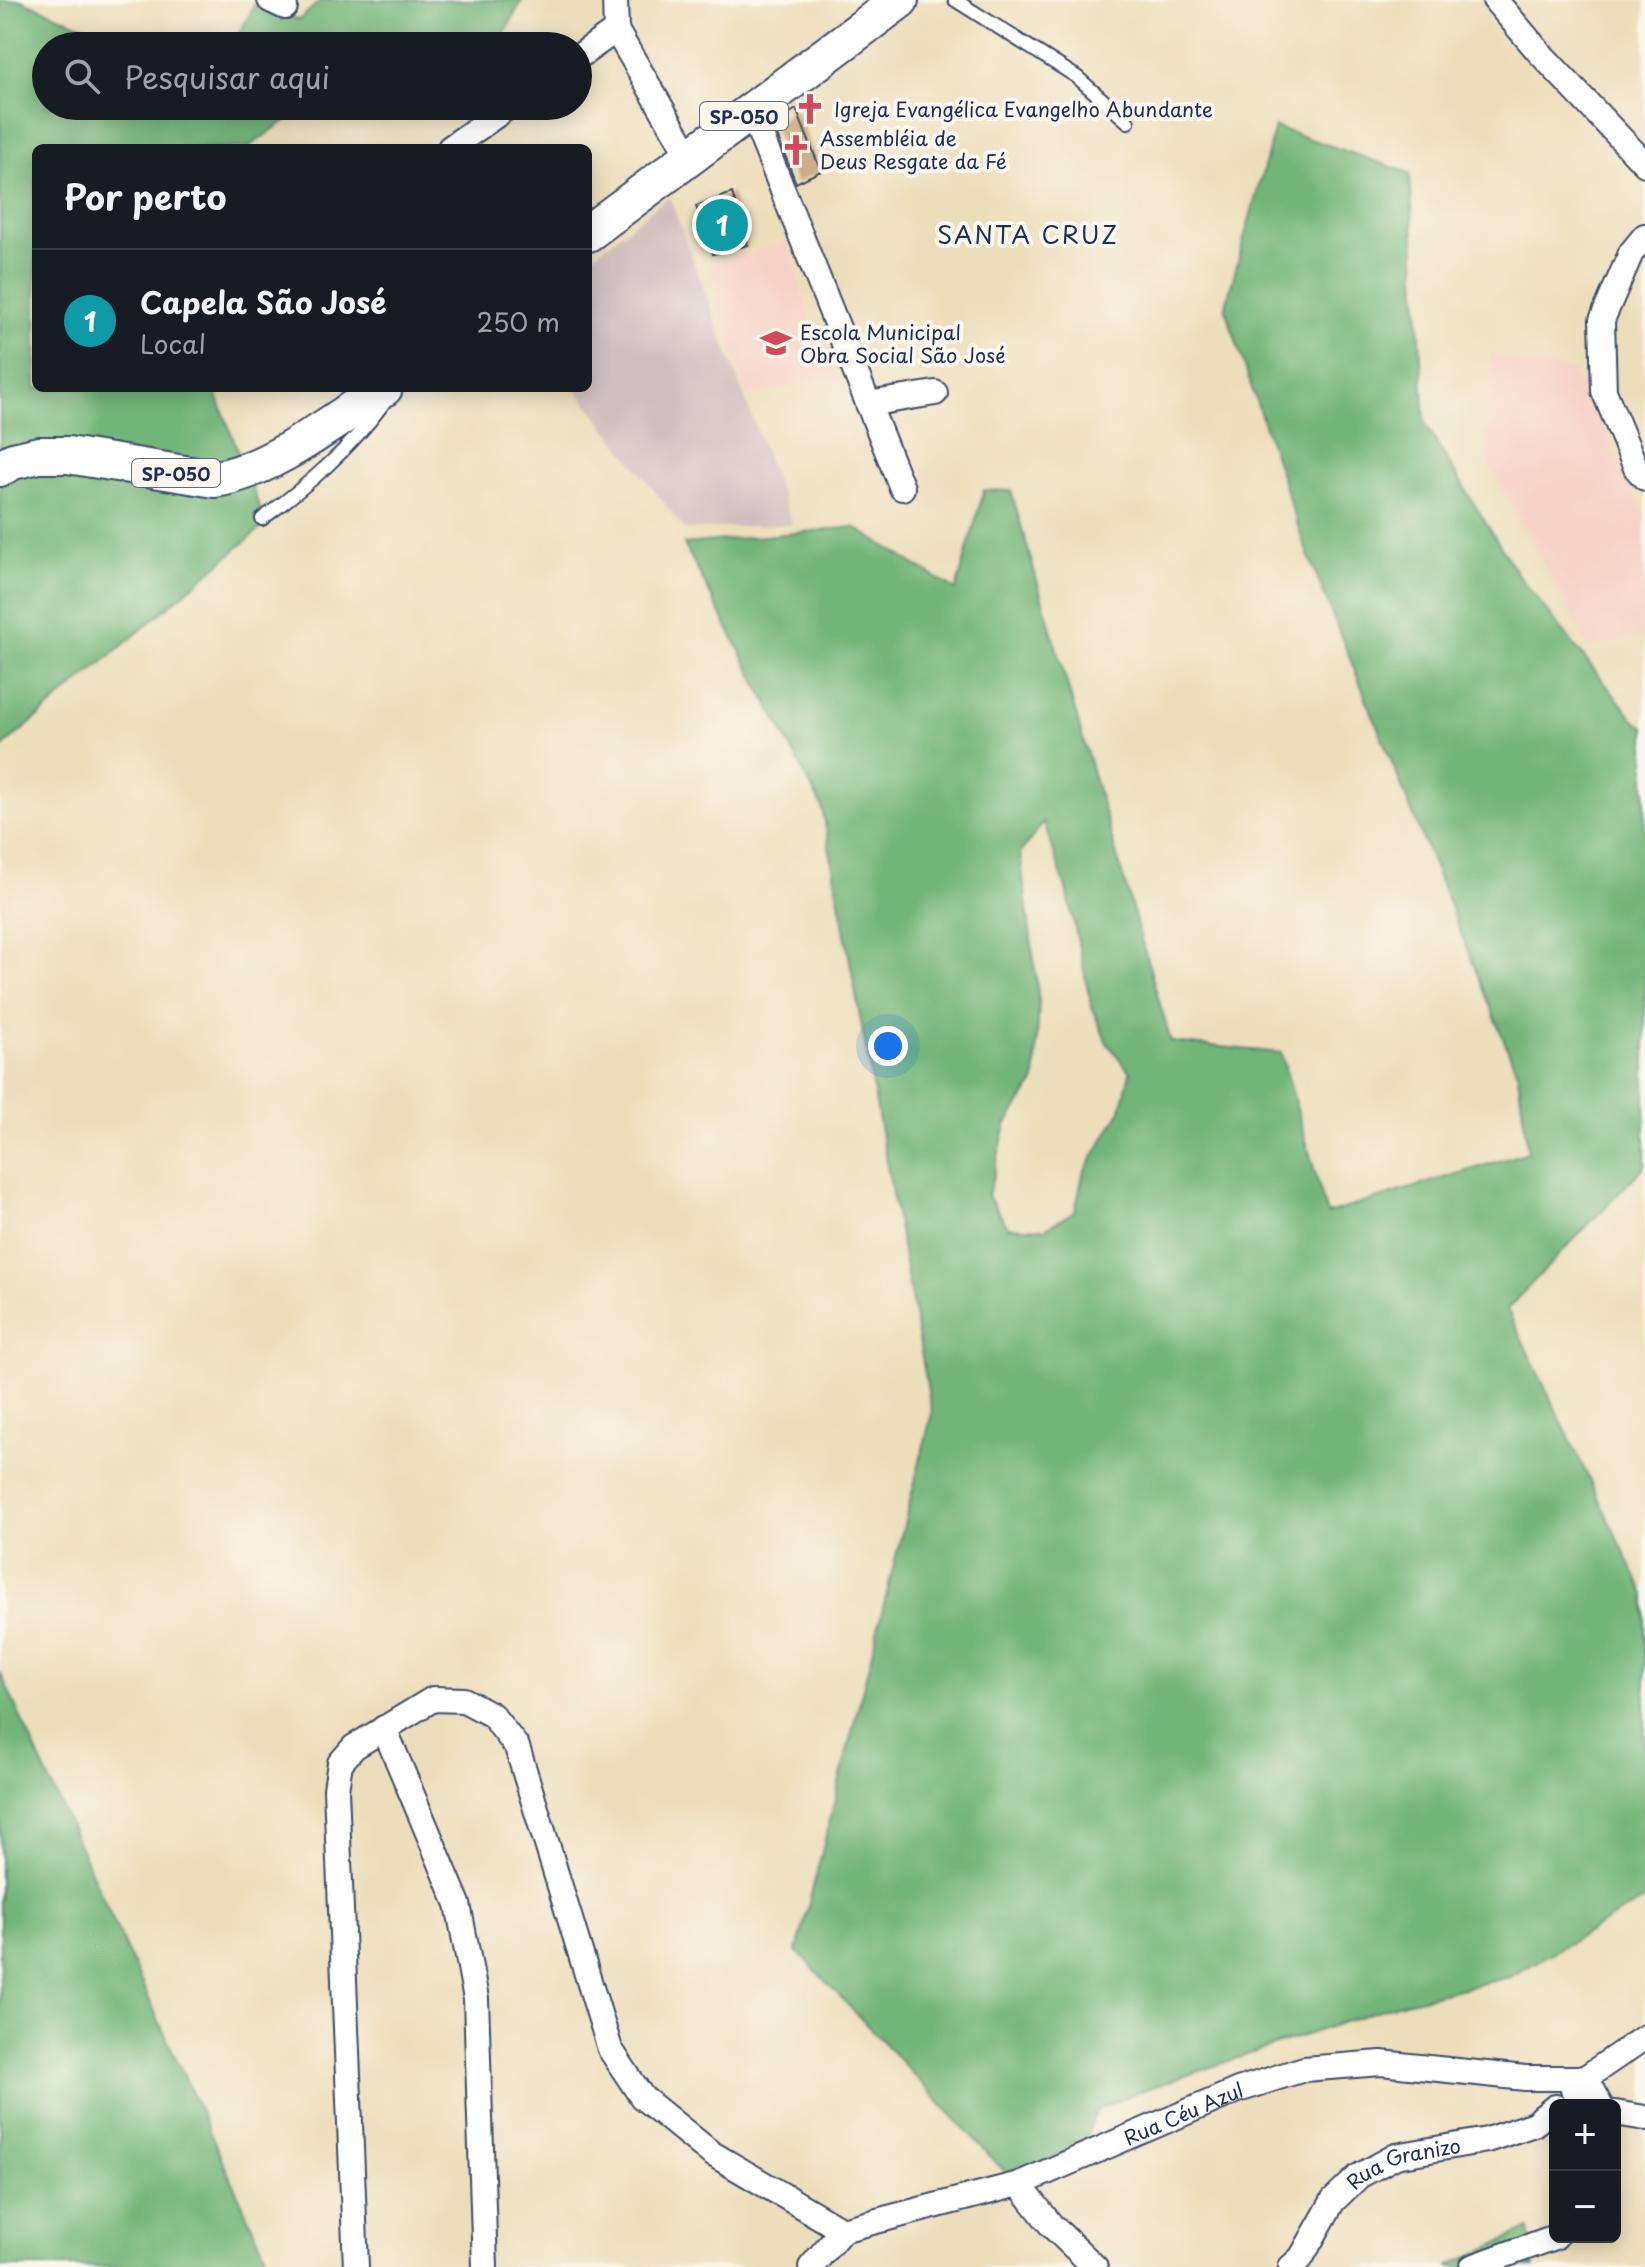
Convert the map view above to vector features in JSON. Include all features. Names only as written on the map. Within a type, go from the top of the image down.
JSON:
[{"type":"main road","name":"SP-050","points":[[592,230],[900,0]]},
{"type":"main road","name":"SP-050","points":[[0,468],[13,461],[39,455],[68,455],[215,479],[237,476],[273,458],[378,392]]},
{"type":"street","points":[[615,0],[616,30],[690,157]]},
{"type":"street","points":[[1495,0],[1539,52],[1645,164]]},
{"type":"street","points":[[592,47],[616,30]]},
{"type":"street","points":[[751,111],[902,488]]},
{"type":"street","points":[[456,144],[489,120]]},
{"type":"street","points":[[1645,236],[1631,253],[1602,320],[1604,391],[1636,468],[1645,478]]},
{"type":"street","points":[[868,404],[935,393]]},
{"type":"street","points":[[356,2267],[336,1789],[340,1763],[354,1747],[433,1699],[464,1700],[492,1715],[517,1747],[610,2049],[642,2097],[711,2153],[842,2230],[811,2267]]},
{"type":"street","points":[[384,1728],[458,1904],[476,1999],[485,2267]]},
{"type":"street","name":"Rua Granizo","points":[[1563,2099],[1585,2078],[1645,2037]]},
{"type":"street","name":"Rua Céu Azul","points":[[842,2230],[1019,2184],[1238,2090],[1304,2069],[1381,2063],[1525,2078],[1585,2078]]},
{"type":"street","points":[[1585,2078],[1597,2099]]},
{"type":"street","name":"Rua Granizo","points":[[1291,2267],[1301,2258],[1333,2201],[1359,2176],[1396,2156],[1487,2140],[1534,2124],[1549,2112]]},
{"type":"street","points":[[1621,2114],[1645,2118]]},
{"type":"street","points":[[1019,2184],[1051,2225],[1095,2267]]},
{"type":"street","points":[[1472,2267],[1549,2239]]},
{"type":"lane","points":[[955,0],[1077,77],[1128,122]]},
{"type":"lane","points":[[262,519],[302,489],[359,437],[392,392]]},
{"type":"shaded area","points":[[669,196],[792,524],[685,530],[578,392],[592,392],[592,257]]},
{"type":"shaded area","name":"Escola Municipal Obra Social São José","points":[[787,241],[807,309],[837,376],[746,396],[709,265]]},
{"type":"shaded area","points":[[1491,354],[1575,371],[1645,515],[1645,635],[1589,648],[1486,458]]},
{"type":"green space","points":[[0,0],[21,0],[98,32],[32,32],[32,120],[286,120],[253,144],[32,144],[32,392],[216,392],[266,524],[0,749]]},
{"type":"green space","points":[[321,0],[522,0],[505,32],[240,32],[255,4],[299,20]]},
{"type":"green space","points":[[1275,127],[1410,173],[1425,424],[1518,575],[1635,721],[1645,727],[1645,1166],[1507,1309],[1645,1595],[1645,1899],[1510,1977],[1397,2004],[1132,2094],[1097,2110],[1083,2145],[1009,2176],[797,1951],[932,1413],[822,807],[684,544],[854,527],[956,590],[984,490],[1011,491],[1171,1042],[1281,1053],[1327,1214],[1528,1152],[1518,1075],[1305,547],[1225,308]],"holes":[[[1044,822],[1068,895],[1092,1008],[1107,1043],[1130,1072],[1121,1110],[1083,1174],[1075,1211],[1044,1229],[1008,1227],[988,1196],[1006,1125],[1035,1081],[1039,1001],[1020,853]]]},
{"type":"green space","points":[[0,1672],[271,2267],[0,2267]]},
{"type":"green space","points":[[1529,2229],[1534,2267],[1449,2267],[1449,2266]]},
{"type":"building","name":"Assembléia de Deus Resgate da Fé","points":[[796,109],[821,171],[796,183],[773,125]]},
{"type":"building","points":[[732,193],[748,245],[713,254],[696,206]]},
{"type":"place","name":"Igreja Evangélica Evangelho Abundante","points":[[810,109]]},
{"type":"place","name":"Assembléia de Deus Resgate da Fé","points":[[796,150]]},
{"type":"place","name":"Capela São José","points":[[722,225]]},
{"type":"place","name":"Escola Municipal Obra Social São José","points":[[776,343]]},
{"type":"district","name":"SANTA CRUZ","points":[[1028,234]]}]
